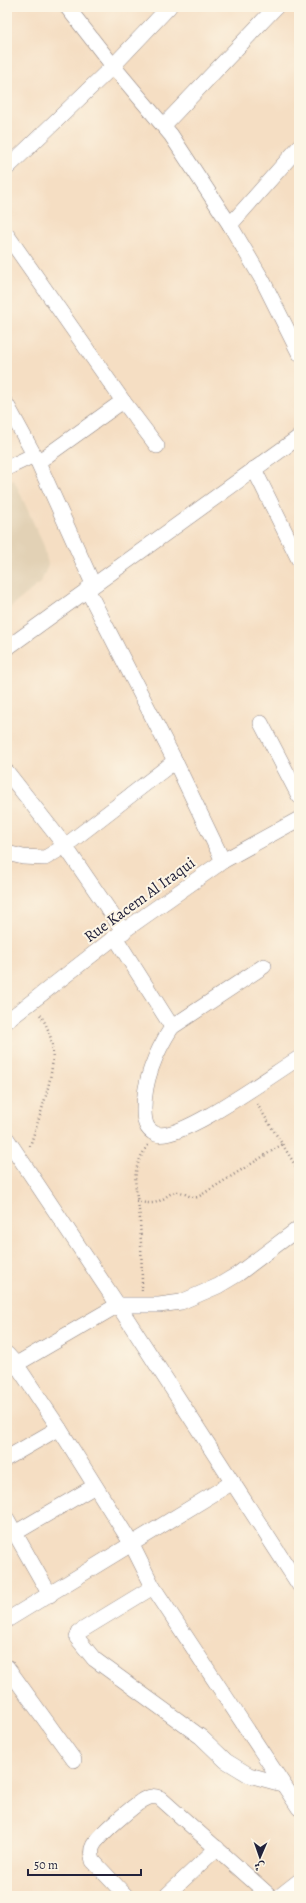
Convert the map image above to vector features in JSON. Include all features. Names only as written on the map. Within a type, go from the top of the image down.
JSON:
[{"type":"street","points":[[67,7],[113,66],[164,125],[230,225],[263,281],[299,353]]},
{"type":"street","points":[[7,168],[113,66],[169,7]]},
{"type":"street","points":[[164,125],[276,7]]},
{"type":"street","points":[[230,225],[299,147]]},
{"type":"street","points":[[7,235],[156,446]]},
{"type":"street","points":[[7,468],[36,459],[123,401]]},
{"type":"street","points":[[7,405],[36,459],[90,587],[223,861]]},
{"type":"street","points":[[7,648],[299,437]]},
{"type":"street","points":[[254,469],[299,560]]},
{"type":"street","points":[[261,723],[299,796]]},
{"type":"street","points":[[7,853],[23,857],[45,858],[65,846],[175,762]]},
{"type":"street","points":[[7,772],[65,846],[120,934],[172,1027]]},
{"type":"street","name":"Rue Kacem Al Iraqui","points":[[7,1021],[120,934],[223,861],[299,819]]},
{"type":"street","points":[[264,966],[172,1027],[161,1043],[154,1064],[144,1102],[144,1120],[149,1129],[156,1134],[169,1134],[184,1129],[202,1120],[299,1058]]},
{"type":"street","points":[[7,1139],[118,1305],[299,1584]]},
{"type":"street","points":[[299,1228],[238,1274],[218,1286],[181,1302],[159,1305],[118,1305],[10,1363],[59,1428],[131,1543],[153,1587],[299,1808]]},
{"type":"street","points":[[7,1458],[59,1428]]},
{"type":"street","points":[[7,1620],[233,1482]]},
{"type":"street","points":[[15,1533],[95,1486]]},
{"type":"street","points":[[7,1519],[50,1595]]},
{"type":"street","points":[[153,1587],[79,1632],[77,1638],[80,1644],[94,1659],[201,1737],[226,1761],[249,1776],[282,1784]]},
{"type":"street","points":[[7,1667],[74,1760]]},
{"type":"street","points":[[126,1896],[93,1861],[91,1854],[92,1847],[97,1840],[146,1799],[153,1796],[160,1798],[270,1896]]},
{"type":"street","points":[[166,1896],[217,1848]]},
{"type":"street","points":[[280,1896],[299,1881]]},
{"type":"path","points":[[24,1164],[48,1087],[53,1046],[48,1029],[31,1002]]},
{"type":"path","points":[[248,1090],[299,1171]]},
{"type":"path","points":[[142,1304],[140,1218],[134,1189],[140,1157],[156,1134]]},
{"type":"path","points":[[136,1201],[152,1203],[160,1201],[172,1193],[178,1192],[192,1198],[198,1197],[283,1144]]},
{"type":"shaded area","points":[[14,480],[44,546],[48,565],[41,582],[7,610],[7,483]]}]
